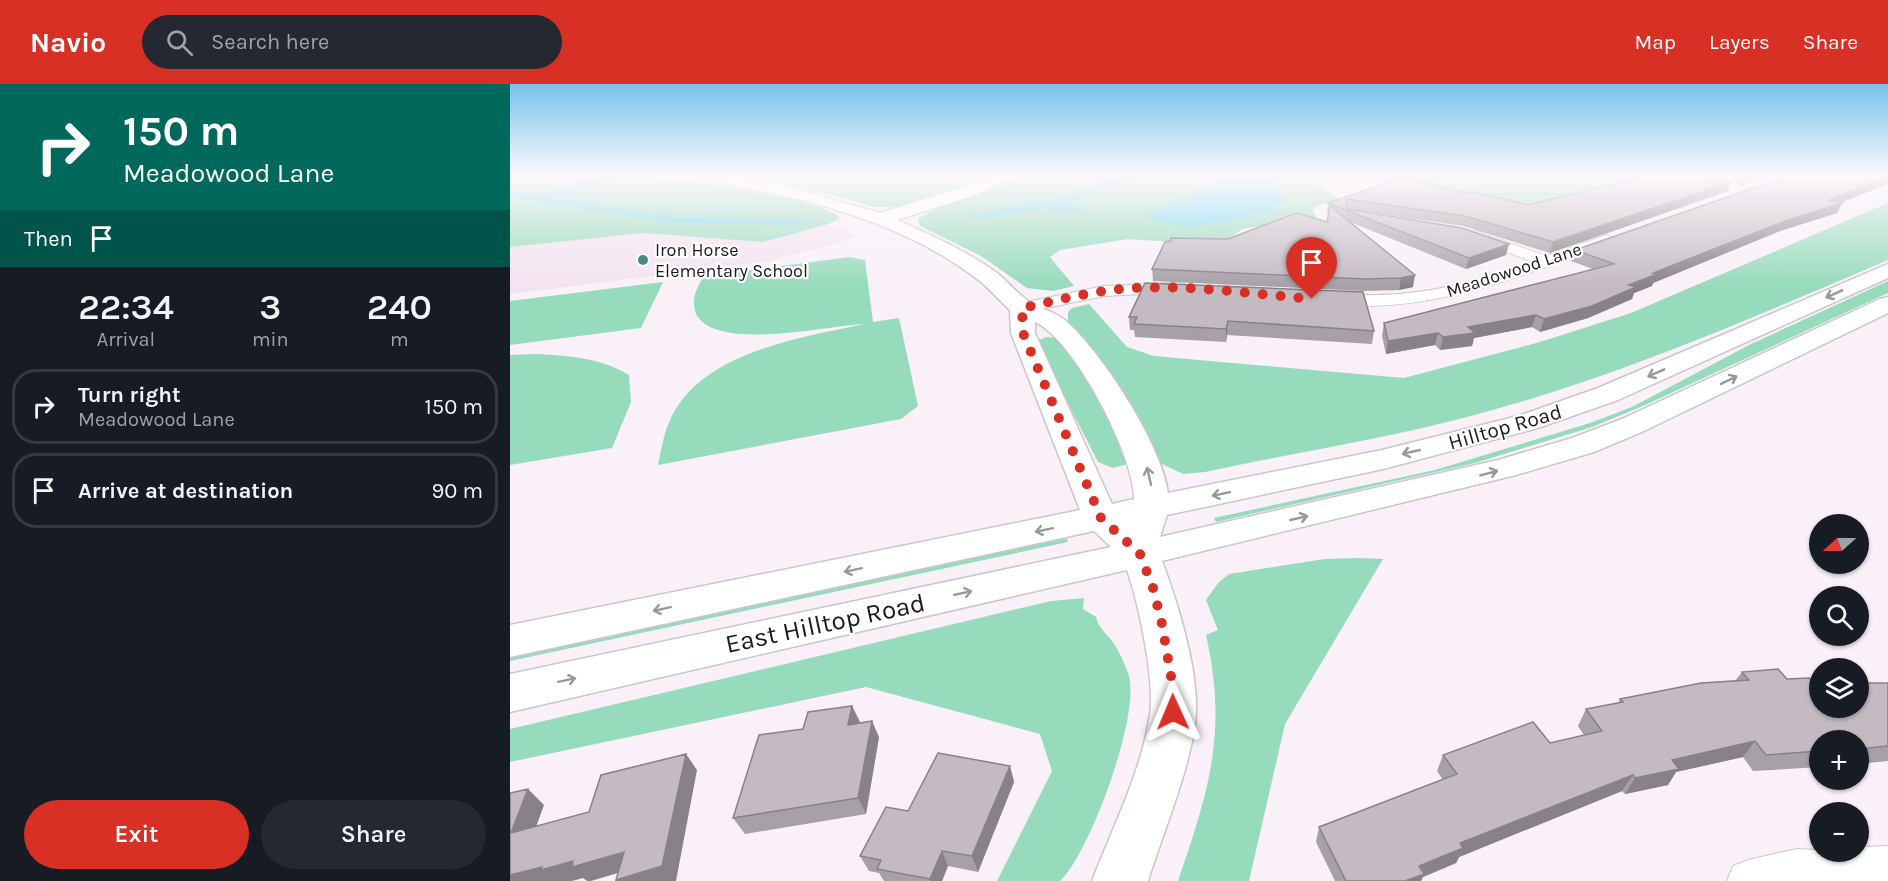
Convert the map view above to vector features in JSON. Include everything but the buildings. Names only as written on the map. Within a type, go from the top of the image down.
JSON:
[{"type":"main road","points":[[864,213],[918,236],[980,271],[1022,308],[1051,321],[1101,383],[1150,475],[1153,507],[1140,554]]},
{"type":"main road","points":[[881,219],[899,213]]},
{"type":"main road","name":"Hilltop Road","points":[[1101,518],[1383,459],[1528,422],[1655,374],[1888,270]]},
{"type":"main road","name":"Hilltop Road","points":[[1140,554],[1437,486],[1574,448],[1690,399],[1888,304]]},
{"type":"main road","points":[[1022,308],[1023,333],[1101,518],[1140,554],[1153,588],[1172,682],[1173,712],[1167,747],[1120,881]]},
{"type":"main road","name":"East Hilltop Road","points":[[510,641],[1101,518]]},
{"type":"main road","name":"East Hilltop Road","points":[[510,693],[1140,554]]},
{"type":"street","points":[[1463,231],[1545,261]]},
{"type":"street","name":"Meadowood Lane","points":[[1312,299],[1380,300],[1448,293],[1477,286],[1619,236]]},
{"type":"street","points":[[1022,308],[1119,289],[1198,289]]},
{"type":"street","points":[[1748,881],[1797,870],[1888,867]]},
{"type":"shaded area","name":"Iron Horse Elementary School","points":[[829,224],[859,237],[770,261],[510,294],[510,247],[643,233],[763,242]]},
{"type":"green space","points":[[510,213],[832,213],[840,218],[829,224],[763,242],[643,233],[510,247]]},
{"type":"green space","points":[[928,213],[1314,213],[1317,218],[1242,229],[1220,245],[1128,239],[1060,250],[1050,257],[1074,286],[1053,291],[1027,288],[981,256],[920,226],[918,219]]},
{"type":"green space","points":[[1864,213],[1888,213],[1888,260],[1682,346],[1578,384],[1471,416],[1372,439],[1205,472],[1183,474],[1160,463],[1115,384],[1068,322],[1068,312],[1072,308],[1089,304],[1127,347],[1154,356],[1404,378],[1540,342],[1631,313]]},
{"type":"green space","points":[[850,257],[865,260],[873,322],[899,318],[918,406],[901,419],[658,465],[668,425],[682,400],[701,380],[752,352],[810,335],[864,324],[767,334],[739,334],[715,329],[699,319],[694,301],[696,291],[704,276]]},
{"type":"green space","points":[[1888,281],[1888,293],[1643,406],[1592,427],[1475,463],[1216,522],[1214,518],[1435,470],[1590,423],[1632,407],[1751,344]]},
{"type":"green space","points":[[663,282],[641,328],[510,345],[510,301]]},
{"type":"green space","points":[[1046,337],[1056,338],[1082,370],[1121,433],[1128,464],[1113,468],[1098,462],[1040,349],[1039,340]]},
{"type":"green space","points":[[539,354],[597,361],[629,375],[631,402],[612,448],[510,465],[510,355]]},
{"type":"green space","points":[[1067,539],[1068,542],[510,661],[510,656]]},
{"type":"green space","points":[[1325,559],[1383,559],[1285,724],[1249,881],[1178,881],[1199,818],[1212,760],[1215,731],[1212,670],[1206,635],[1218,630],[1206,600],[1219,582],[1229,574]]},
{"type":"green space","points":[[1084,598],[1083,609],[1096,617],[1099,625],[1122,657],[1129,676],[1130,695],[1127,721],[1110,783],[1085,843],[1060,881],[997,881],[1052,771],[1040,734],[866,687],[510,762],[510,729],[1051,601]]},
{"type":"water","points":[[1149,213],[1261,213],[1234,220],[1196,225],[1178,225],[1148,217]]},
{"type":"waterway","points":[[632,213],[675,220],[801,222]]},
{"type":"waterway","points":[[977,216],[993,213]]},
{"type":"place","name":"Iron Horse Elementary School","points":[[643,260]]},
{"type":"route","points":[[1173,712],[1168,654],[1153,588],[1140,554],[1101,518],[1023,333],[1020,321],[1022,308],[1089,294],[1135,288],[1188,289],[1312,299]]}]
